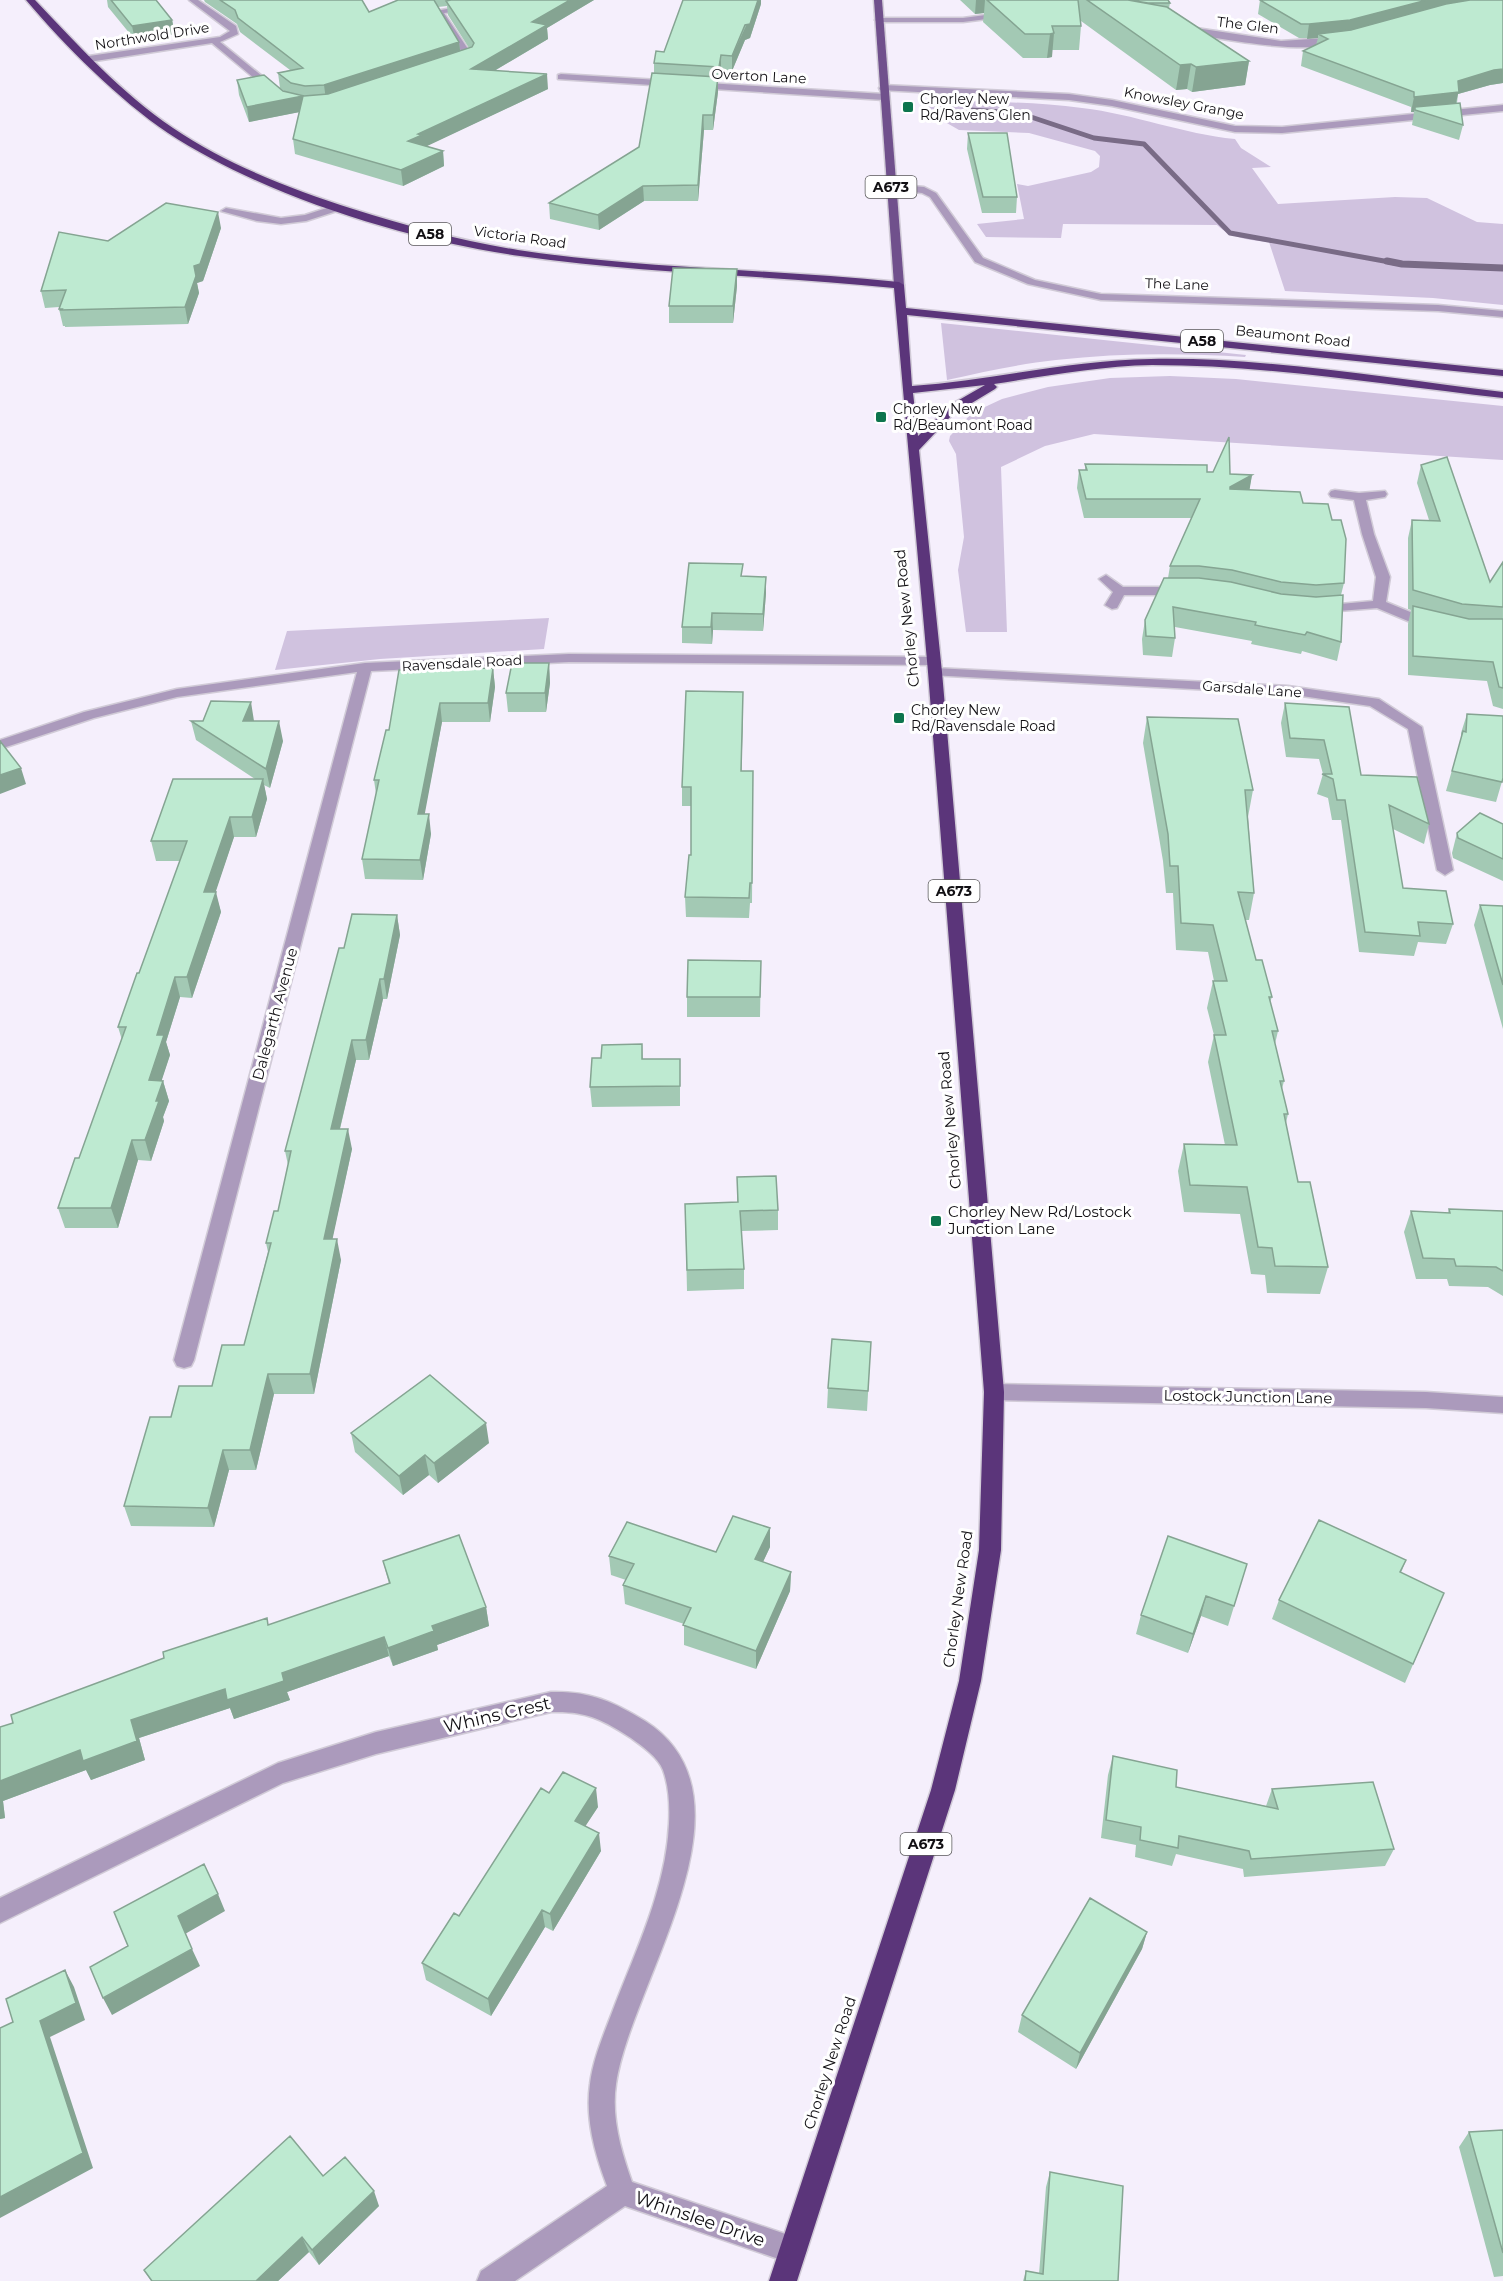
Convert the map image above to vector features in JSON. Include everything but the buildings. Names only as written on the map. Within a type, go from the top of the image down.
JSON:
[{"type":"highway","name":"Victoria Road","points":[[30,0],[111,82],[168,128],[219,160],[336,208],[453,240],[523,253],[899,285]]},
{"type":"highway","name":"Chorley New Road","points":[[783,2281],[943,1790],[970,1681],[990,1550],[994,1392],[935,666],[907,390],[899,285]]},
{"type":"highway","name":"Beaumont Road","points":[[901,311],[1503,373]]},
{"type":"highway","name":"A58","points":[[907,390],[959,386],[1104,364],[1153,362],[1254,366],[1503,395]]},
{"type":"highway","name":"A58","points":[[913,449],[943,414],[968,397],[1012,378]]},
{"type":"main road","name":"Chorley New Road","points":[[878,0],[899,285]]},
{"type":"street","name":"Northwold Drive","points":[[89,59],[213,40],[227,37],[235,30],[193,0]]},
{"type":"street","points":[[450,65],[470,58],[439,11],[459,9]]},
{"type":"street","points":[[879,20],[963,20],[1016,13]]},
{"type":"street","name":"The Glen","points":[[1172,27],[1252,41],[1280,43],[1329,42],[1348,39]]},
{"type":"street","points":[[213,40],[280,95]]},
{"type":"street","name":"Overton Lane","points":[[561,77],[884,93]]},
{"type":"street","name":"Knowsley Grange","points":[[884,93],[1069,97],[1112,103],[1235,129],[1282,130],[1503,108]]},
{"type":"street","points":[[1480,109],[1501,119]]},
{"type":"street","name":"The Lane","points":[[891,187],[924,190],[933,195],[979,260],[1032,282],[1090,295],[1438,308],[1503,314]]},
{"type":"street","points":[[236,204],[223,213],[286,222],[307,220],[336,208]]},
{"type":"street","points":[[1335,494],[1359,496],[1381,494]]},
{"type":"street","points":[[1359,496],[1368,534],[1383,577],[1380,604]]},
{"type":"street","points":[[1106,579],[1120,591],[1196,591]]},
{"type":"street","points":[[1112,605],[1120,591]]},
{"type":"street","points":[[1300,609],[1348,609],[1380,604],[1406,617],[1444,628]]},
{"type":"street","name":"Ravensdale Road","points":[[0,745],[89,715],[177,693],[365,667],[569,658],[935,666]]},
{"type":"street","name":"Garsdale Lane","points":[[935,666],[1288,690],[1374,702],[1415,727],[1445,870]]},
{"type":"street","name":"Dalegarth Avenue","points":[[184,1360],[365,667]]},
{"type":"street","name":"Lostock Junction Lane","points":[[994,1392],[1414,1400],[1503,1405]]},
{"type":"street","name":"Whins Crest","points":[[0,1911],[278,1774],[376,1743],[551,1702],[573,1701],[600,1706],[654,1740],[675,1769],[682,1809],[678,1860],[660,1921],[605,2069],[601,2113],[609,2156],[622,2192]]},
{"type":"street","name":"Whinslee Drive","points":[[490,2281],[622,2192],[793,2250]]},
{"type":"shaded area","points":[[926,100],[1024,103],[1082,108],[1196,133],[1235,139],[1241,148],[1271,167],[1252,168],[1278,204],[1395,197],[1427,198],[1477,222],[1503,224],[1503,305],[1433,298],[1285,291],[1269,242],[1235,236],[1217,225],[1063,224],[1061,238],[986,237],[977,224],[1024,219],[1017,184],[1028,186],[1091,172],[1099,167],[1100,156],[1095,151],[1029,133],[959,130],[926,111]]},
{"type":"shaded area","points":[[941,323],[1246,355],[1245,357],[1150,354],[1103,356],[1015,366],[947,380]]},
{"type":"shaded area","points":[[1170,376],[1236,379],[1503,406],[1503,460],[1094,434],[1045,446],[1001,467],[1007,632],[966,632],[958,570],[964,537],[956,454],[949,441],[950,436],[972,413],[1002,399],[1048,387],[1110,378]]},
{"type":"shaded area","points":[[549,618],[544,649],[380,659],[275,670],[287,631]]},
{"type":"waterway","points":[[970,110],[1019,113],[1094,138],[1144,144],[1230,233],[1395,263]]},
{"type":"waterway","points":[[1387,261],[1402,264],[1503,268]]},
{"type":"place","name":"Chorley New Rd/Ravens Glen","points":[[908,107]]},
{"type":"place","name":"Chorley New Rd/Beaumont Road","points":[[881,417]]},
{"type":"place","name":"Chorley New Rd/Ravensdale Road","points":[[899,718]]},
{"type":"place","name":"Chorley New Rd/Lostock Junction Lane","points":[[936,1221]]}]
